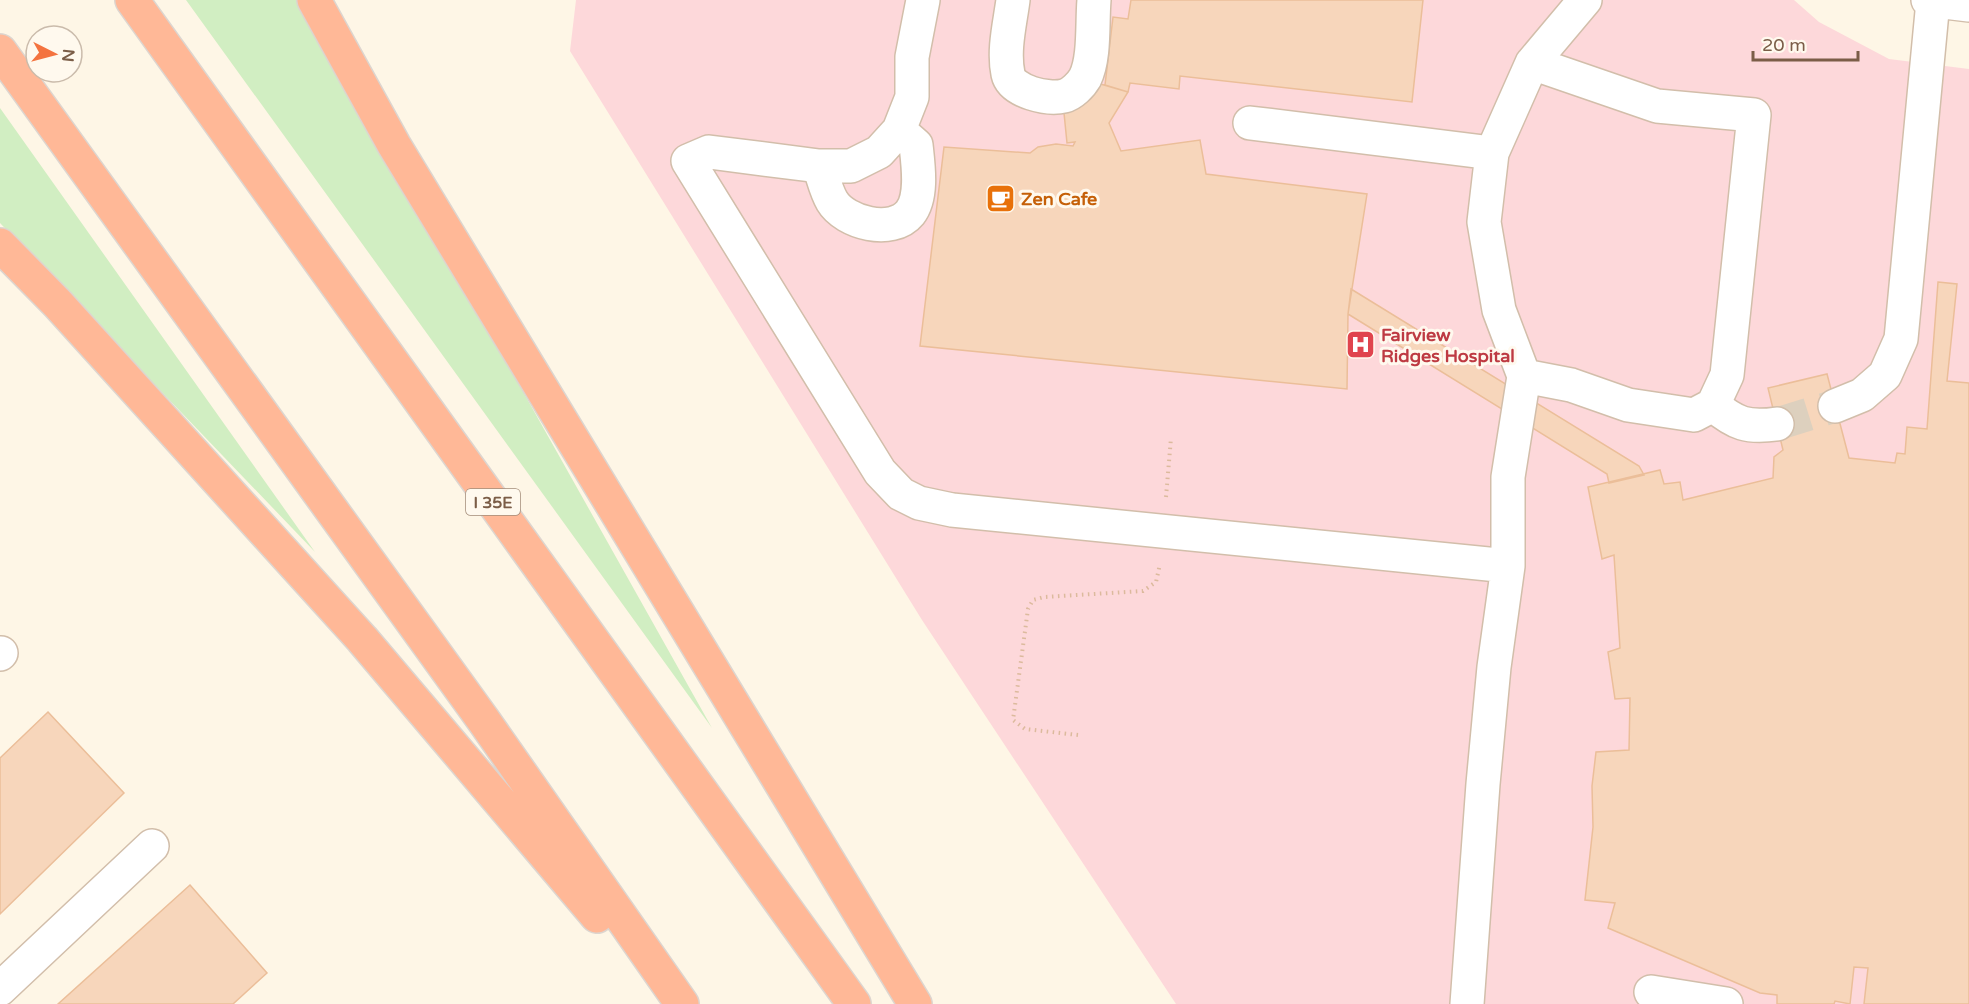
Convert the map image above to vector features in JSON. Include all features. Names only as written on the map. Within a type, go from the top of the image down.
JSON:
[{"type":"highway","name":"I 35E","points":[[132,0],[854,1004]]},
{"type":"highway","points":[[315,0],[394,145],[915,1004]]},
{"type":"highway","points":[[0,51],[484,721],[682,1004]]},
{"type":"highway","points":[[0,245],[58,304],[362,639],[671,1004]]},
{"type":"street","points":[[923,0],[912,57],[912,97],[899,130],[879,152],[851,166],[819,166],[709,152],[688,161],[880,472],[901,494],[919,503],[952,510],[1508,566]]},
{"type":"street","points":[[1013,0],[1007,52],[1008,76],[1015,86],[1049,97],[1064,96],[1076,89],[1084,78],[1090,62],[1094,0]]},
{"type":"street","points":[[1467,1004],[1484,772],[1494,667],[1508,566],[1508,477],[1524,376],[1499,310],[1484,222],[1492,153],[1532,63],[1586,0]]},
{"type":"street","points":[[1835,406],[1862,395],[1885,375],[1901,339],[1931,1],[1969,5]]},
{"type":"street","points":[[1524,376],[1572,385],[1628,405],[1694,415],[1713,405],[1727,375],[1754,115],[1657,106],[1532,63]]},
{"type":"street","points":[[1250,123],[1492,153]]},
{"type":"street","points":[[819,166],[832,201],[844,214],[865,223],[894,224],[910,213],[916,196],[919,175],[916,145],[899,130]]},
{"type":"street","points":[[1713,405],[1731,420],[1758,426],[1777,424]]},
{"type":"street","points":[[0,989],[152,846]]},
{"type":"street","points":[[1651,992],[1726,1004]]},
{"type":"path","points":[[1078,735],[1025,729],[1013,720],[1028,609],[1033,600],[1044,597],[1143,591],[1156,582],[1160,568],[1171,438]]},
{"type":"shaded area","name":"Fairview Ridges Hospital","points":[[576,0],[1794,0],[1819,22],[1889,59],[1969,69],[1969,1004],[1176,1004],[922,620],[570,51]]},
{"type":"green space","points":[[186,0],[303,0],[712,728]]},
{"type":"green space","points":[[0,108],[315,552],[0,223]]},
{"type":"building","points":[[1131,0],[1423,0],[1412,102],[1180,76],[1179,89],[1130,83],[1128,92],[1105,85],[1113,17],[1128,19]]},
{"type":"building","points":[[1097,83],[1128,92],[1109,123],[1121,151],[1200,140],[1206,174],[1367,194],[1348,314],[1347,389],[920,346],[944,147],[1030,153],[1038,147],[1056,144],[1073,146],[1075,142],[1067,143],[1064,113],[1077,106]]},
{"type":"building","points":[[1938,282],[1957,284],[1947,381],[1969,383],[1969,1004],[1864,1004],[1868,968],[1854,967],[1850,1004],[1835,1001],[1834,1004],[1777,1004],[1777,995],[1760,993],[1608,928],[1615,903],[1585,900],[1593,827],[1592,786],[1596,752],[1629,750],[1630,698],[1615,699],[1608,652],[1620,648],[1614,555],[1602,559],[1588,487],[1660,470],[1664,484],[1680,482],[1683,500],[1773,478],[1774,457],[1783,450],[1768,388],[1827,374],[1849,458],[1895,463],[1897,453],[1905,454],[1907,427],[1927,429]]},
{"type":"building","points":[[1351,289],[1639,466],[1644,475],[1609,483],[1607,474],[1348,314]]},
{"type":"building","points":[[48,712],[124,793],[0,914],[0,758]]},
{"type":"building","points":[[190,885],[267,973],[233,1004],[58,1004]]},
{"type":"tunnel","points":[[1777,424],[1835,406]]},
{"type":"place","name":"Zen Cafe","points":[[1000,199]]},
{"type":"place","name":"Fairview Ridges Hospital","points":[[1360,345]]}]
